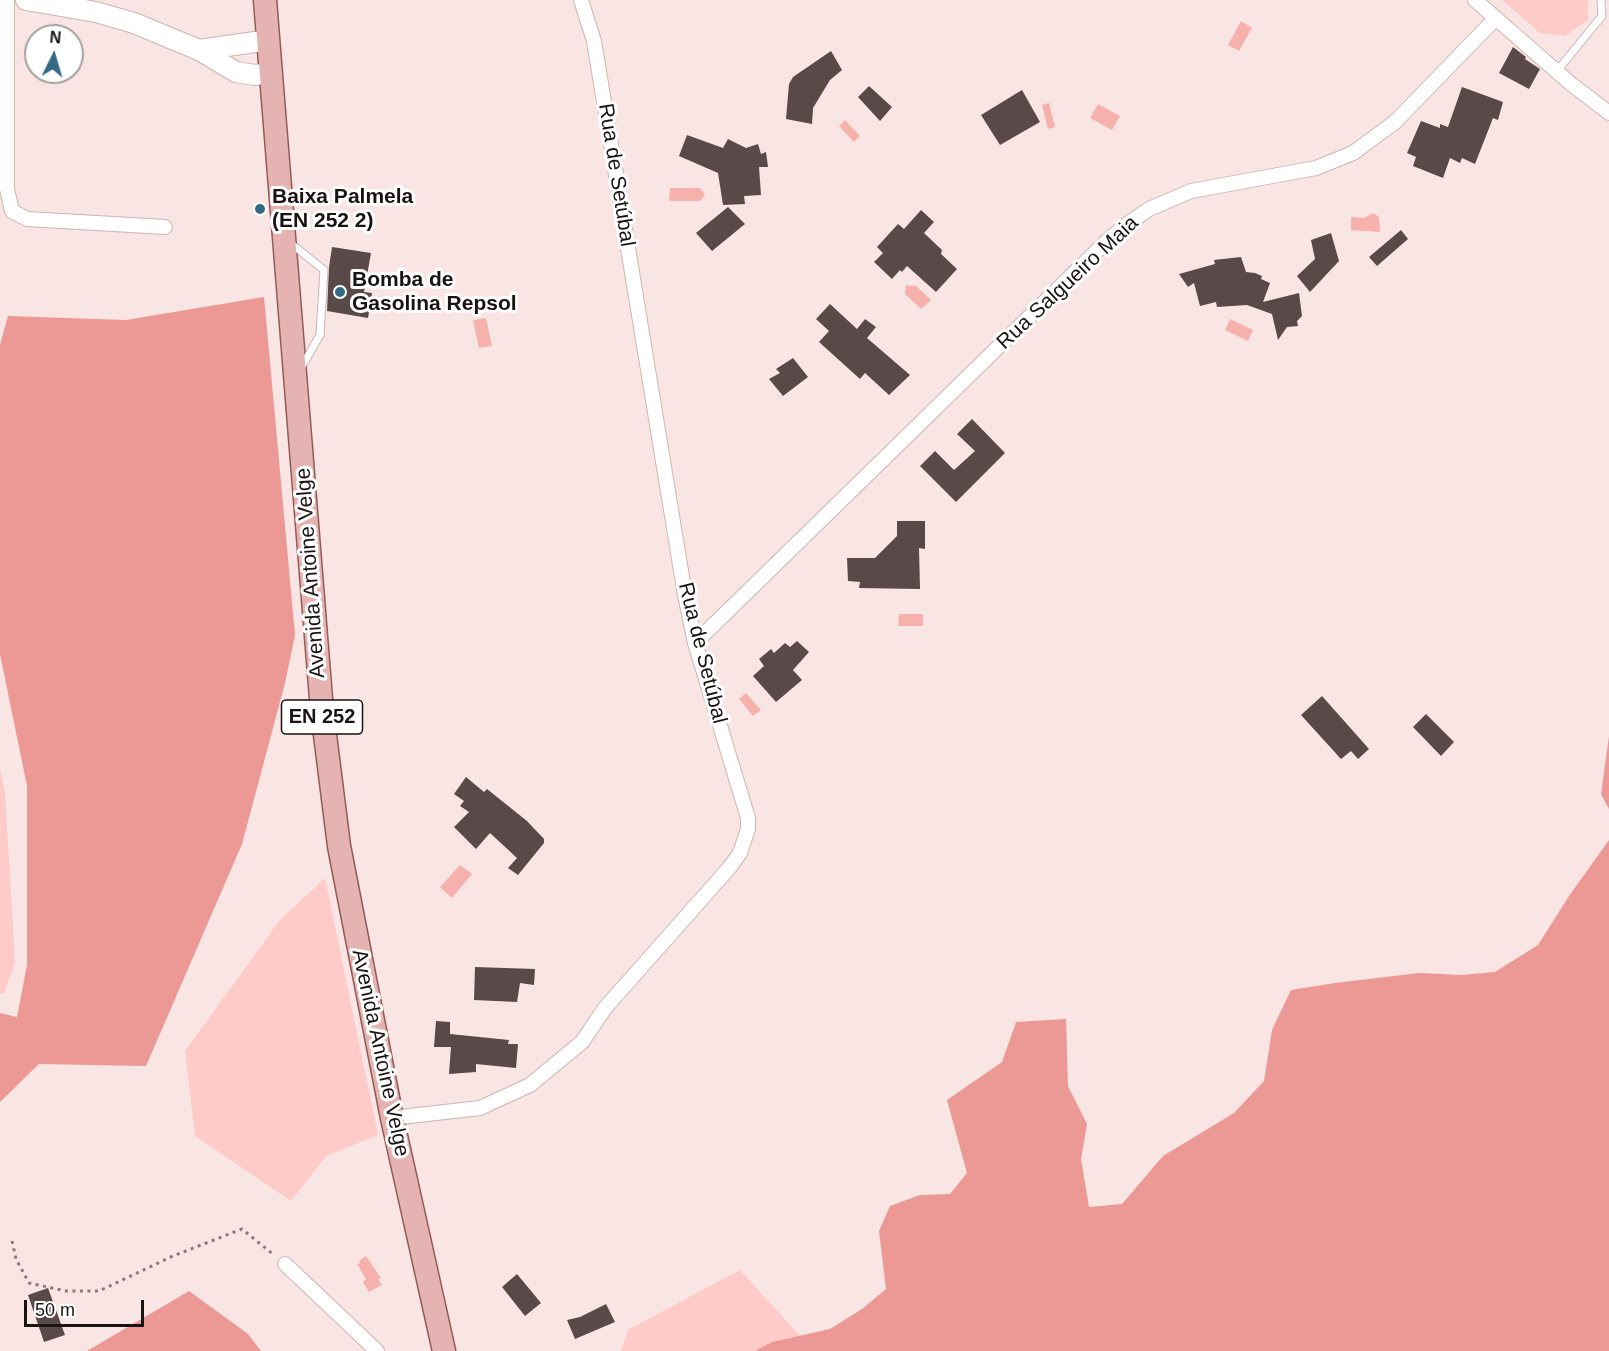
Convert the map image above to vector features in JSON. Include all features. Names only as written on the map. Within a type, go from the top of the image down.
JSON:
[{"type":"main road","name":"Avenida Antoine Velge","points":[[265,0],[322,711],[337,834],[368,1004],[444,1351]]},
{"type":"street","points":[[7,0],[7,189],[12,211],[27,219],[165,227]]},
{"type":"street","points":[[26,0],[96,12],[154,31],[199,50],[236,72],[255,75],[271,73]]},
{"type":"street","name":"Rua de Setúbal","points":[[392,1118],[480,1108],[530,1085],[582,1042],[605,1008],[740,853],[746,841],[748,818],[694,643],[594,41],[581,0]]},
{"type":"street","points":[[1475,0],[1609,113]]},
{"type":"street","name":"Rua Salgueiro Maia","points":[[694,643],[1109,239],[1130,222],[1159,204],[1191,191],[1316,168],[1353,153],[1395,122],[1495,19]]},
{"type":"street","points":[[199,50],[268,40]]},
{"type":"street","points":[[285,1264],[377,1351]]},
{"type":"lane","points":[[1557,71],[1602,16],[1601,0]]},
{"type":"lane","points":[[285,239],[324,270],[320,335],[296,375]]},
{"type":"path","points":[[12,1241],[16,1259],[29,1283],[66,1291],[99,1291],[173,1256],[242,1229],[285,1264]]},
{"type":"shaded area","points":[[1502,0],[1588,0],[1588,20],[1565,36],[1540,33]]},
{"type":"shaded area","points":[[1241,21],[1252,28],[1239,51],[1228,45]]},
{"type":"shaded area","points":[[1049,103],[1055,127],[1048,129],[1042,105]]},
{"type":"shaded area","points":[[1098,104],[1120,116],[1112,130],[1090,118]]},
{"type":"shaded area","points":[[845,120],[860,136],[854,142],[839,126]]},
{"type":"shaded area","points":[[670,188],[700,188],[705,195],[700,201],[669,201]]},
{"type":"shaded area","points":[[1373,213],[1379,217],[1380,232],[1351,230],[1351,217],[1364,218]]},
{"type":"shaded area","points":[[906,285],[915,285],[931,300],[921,309],[905,294]]},
{"type":"shaded area","points":[[264,297],[295,635],[285,683],[242,844],[146,1066],[39,1064],[0,1102],[0,1013],[17,1017],[27,965],[27,786],[0,654],[0,345],[8,316],[126,320]]},
{"type":"shaded area","points":[[486,318],[492,346],[479,348],[473,320]]},
{"type":"shaded area","points":[[1230,319],[1253,330],[1248,341],[1225,330]]},
{"type":"shaded area","points":[[899,614],[923,614],[923,626],[898,626]]},
{"type":"shaded area","points":[[746,693],[761,710],[753,716],[739,699]]},
{"type":"shaded area","points":[[1609,736],[1609,809],[1601,794]]},
{"type":"shaded area","points":[[0,768],[5,793],[15,962],[4,993],[0,993]]},
{"type":"shaded area","points":[[1609,840],[1609,1351],[755,1351],[772,1342],[830,1329],[862,1309],[886,1289],[879,1231],[890,1206],[920,1195],[950,1194],[967,1173],[947,1100],[1002,1062],[1016,1022],[1066,1019],[1068,1086],[1087,1124],[1081,1159],[1089,1207],[1122,1204],[1163,1156],[1234,1113],[1264,1081],[1272,1030],[1291,990],[1419,973],[1462,975],[1495,972],[1538,945]]},
{"type":"shaded area","points":[[460,865],[472,874],[452,898],[440,887]]},
{"type":"shaded area","points":[[325,878],[378,1135],[326,1156],[291,1201],[195,1136],[185,1051],[280,920]]},
{"type":"shaded area","points":[[366,1256],[381,1278],[378,1279],[382,1285],[369,1292],[363,1282],[366,1279],[357,1264]]},
{"type":"shaded area","points":[[740,1270],[800,1336],[772,1342],[755,1351],[621,1351],[628,1330]]},
{"type":"shaded area","points":[[189,1291],[248,1334],[261,1351],[87,1351]]},
{"type":"building","points":[[1513,47],[1540,69],[1529,89],[1499,73]]},
{"type":"building","points":[[831,51],[842,70],[830,80],[813,108],[812,124],[786,119],[789,84],[793,77]]},
{"type":"building","points":[[869,86],[892,107],[880,121],[858,97]]},
{"type":"building","points":[[1462,87],[1503,102],[1498,120],[1493,118],[1475,164],[1462,158],[1460,163],[1450,158],[1443,178],[1413,166],[1416,157],[1407,153],[1421,121],[1440,128],[1440,124],[1448,127]]},
{"type":"building","points":[[1022,90],[1040,122],[1000,145],[981,115]]},
{"type":"building","points":[[687,135],[723,148],[728,139],[746,148],[758,144],[761,154],[766,152],[768,167],[759,167],[761,195],[744,196],[745,204],[723,205],[718,173],[679,156]]},
{"type":"building","points":[[728,207],[745,224],[712,251],[696,233]]},
{"type":"building","points":[[921,210],[934,222],[924,233],[957,269],[936,292],[907,266],[892,279],[874,262],[883,253],[877,247],[898,224],[904,229]]},
{"type":"building","points":[[1401,230],[1408,239],[1377,266],[1369,257]]},
{"type":"building","points":[[1331,233],[1339,261],[1310,292],[1297,276],[1315,259],[1311,240]]},
{"type":"building","name":"Bomba de Gasolina Repsol","points":[[332,247],[371,253],[364,292],[372,293],[368,318],[327,311]]},
{"type":"building","points":[[1241,257],[1246,272],[1262,276],[1261,279],[1270,283],[1263,302],[1299,293],[1302,316],[1297,321],[1298,326],[1287,327],[1278,340],[1272,314],[1247,305],[1217,307],[1216,302],[1200,306],[1194,283],[1188,287],[1179,274],[1215,264],[1214,260]]},
{"type":"building","points":[[830,304],[857,329],[865,319],[876,327],[867,338],[910,375],[889,395],[865,373],[860,379],[819,342],[829,331],[816,319]]},
{"type":"building","points":[[793,358],[808,377],[783,396],[769,379],[780,373],[776,369]]},
{"type":"building","points":[[972,419],[1005,453],[956,502],[920,466],[935,451],[954,470],[975,451],[957,434]]},
{"type":"building","points":[[897,521],[925,521],[925,549],[919,548],[920,589],[859,588],[860,582],[848,581],[847,558],[875,558],[897,536]]},
{"type":"building","points":[[797,641],[809,652],[793,670],[802,680],[776,702],[753,676],[764,666],[759,659],[771,649],[774,653],[785,643],[790,647]]},
{"type":"building","points":[[1322,696],[1369,749],[1358,759],[1351,751],[1341,759],[1301,715]]},
{"type":"building","points":[[1426,714],[1454,742],[1441,756],[1413,727]]},
{"type":"building","points":[[466,777],[484,792],[487,789],[527,821],[544,839],[544,843],[518,875],[508,868],[517,858],[490,833],[476,849],[454,827],[469,812],[460,806],[464,801],[454,794]]},
{"type":"building","points":[[475,967],[535,969],[534,985],[520,983],[517,1002],[474,1000]]},
{"type":"building","points":[[436,1021],[450,1022],[450,1034],[509,1040],[508,1044],[518,1044],[516,1068],[476,1064],[476,1072],[449,1074],[451,1047],[434,1047]]},
{"type":"building","points":[[517,1274],[541,1303],[525,1316],[502,1287]]},
{"type":"building","points":[[48,1288],[65,1335],[44,1342],[28,1295]]},
{"type":"building","points":[[606,1304],[615,1322],[575,1339],[567,1320],[580,1317]]},
{"type":"place","name":"Baixa Palmela (EN 252 2)","points":[[260,209]]},
{"type":"place","name":"Bomba de Gasolina Repsol","points":[[340,292]]}]
